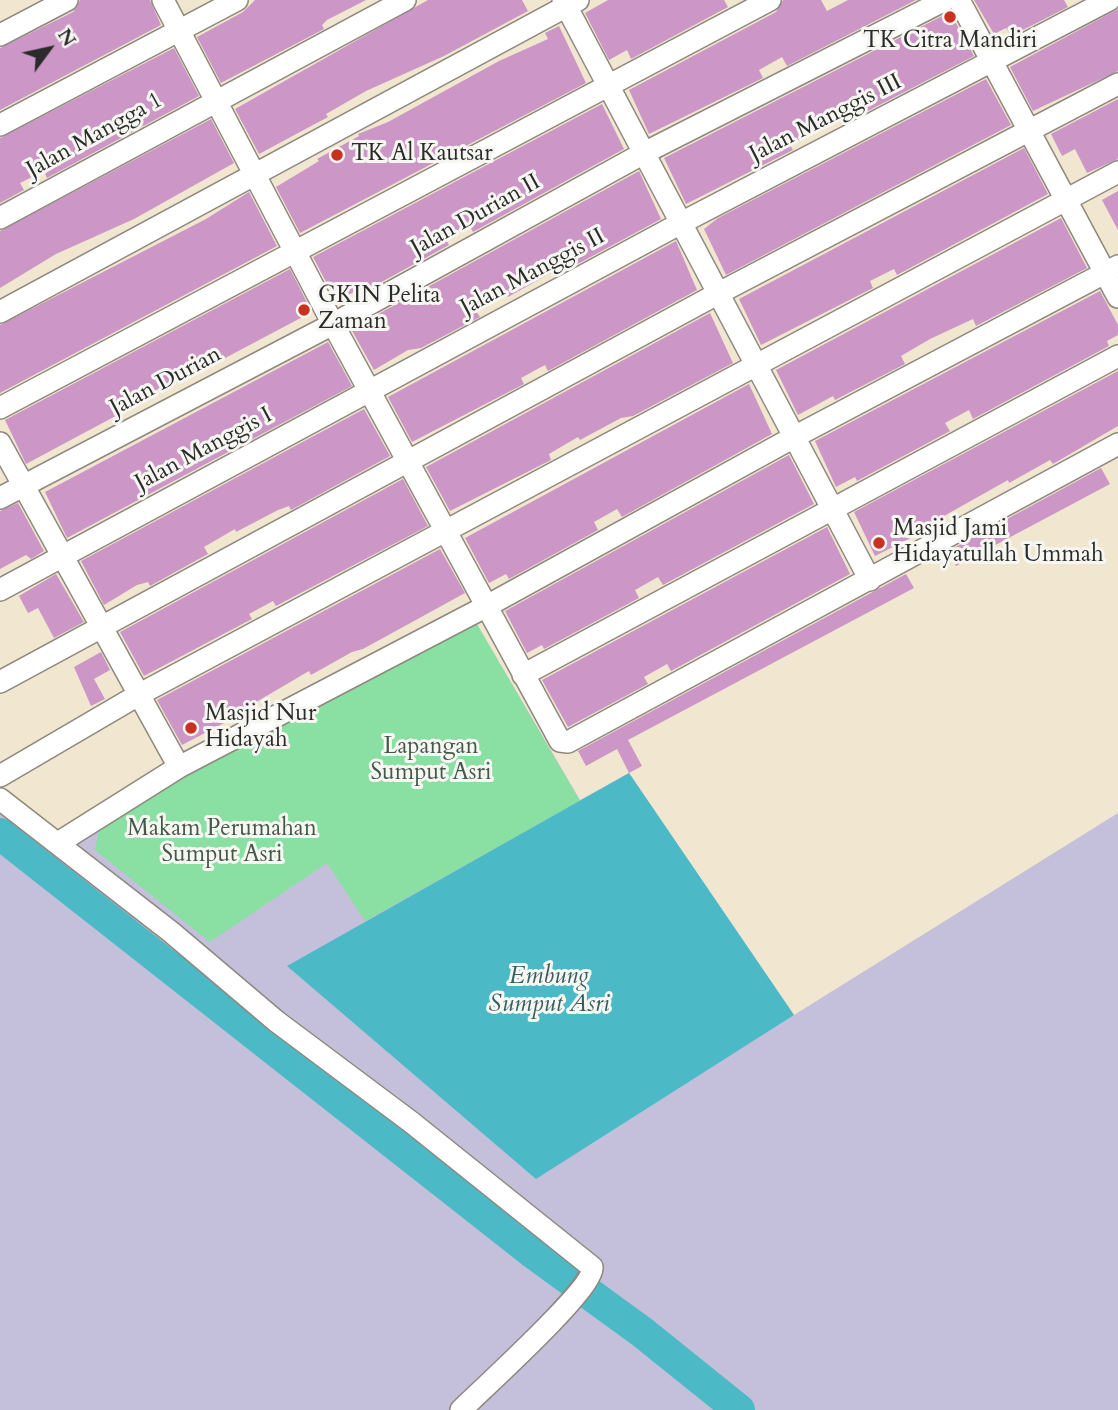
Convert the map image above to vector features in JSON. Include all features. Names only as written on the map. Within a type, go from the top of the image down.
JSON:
[{"type":"street","points":[[0,35],[67,0]]},
{"type":"street","points":[[163,0],[555,737],[568,742],[1118,444]]},
{"type":"street","points":[[0,125],[237,0]]},
{"type":"street","name":"Jalan Mangga 1","points":[[0,218],[405,0]]},
{"type":"street","points":[[0,408],[770,0]]},
{"type":"street","name":"Jalan Durian II","points":[[333,324],[645,153],[945,0]]},
{"type":"street","points":[[959,0],[1066,199],[1111,269],[1118,297]]},
{"type":"street","name":"Jalan Manggis III","points":[[683,222],[1109,0]]},
{"type":"street","points":[[0,312],[569,2],[607,86],[683,222],[796,436],[830,508],[870,580]]},
{"type":"street","points":[[0,682],[719,293],[1118,84]]},
{"type":"street","points":[[0,776],[140,694],[1118,172]]},
{"type":"street","name":"Jalan Manggis II","points":[[371,390],[683,222]]},
{"type":"street","points":[[58,843],[179,767],[485,607],[796,436],[1111,269]]},
{"type":"street","name":"Jalan Durian","points":[[0,498],[333,324]]},
{"type":"street","points":[[523,675],[830,508],[1118,356]]},
{"type":"street","name":"Jalan Manggis I","points":[[0,590],[371,390]]},
{"type":"street","points":[[0,443],[103,625],[179,767]]},
{"type":"street","points":[[0,799],[171,932],[276,1021],[411,1122],[592,1267],[591,1276],[566,1308],[461,1410]]},
{"type":"shaded area","points":[[471,614],[580,800],[629,773],[794,1015],[1118,813],[1118,1410],[0,1410],[0,814],[47,850]]},
{"type":"green space","name":"Lapangan Sumput Asri","points":[[471,614],[580,801],[365,921],[327,863],[210,942],[95,850],[100,824]]},
{"type":"water","name":"Embung Sumput Asri","points":[[629,773],[794,1015],[536,1179],[287,966]]},
{"type":"building","points":[[80,0],[150,0],[161,25],[0,110],[0,48],[73,12]]},
{"type":"building","points":[[255,0],[366,0],[327,20],[322,25],[324,29],[221,83],[197,37],[243,12]]},
{"type":"building","points":[[428,0],[522,0],[528,11],[444,56],[366,91],[326,114],[328,117],[259,154],[235,109]]},
{"type":"building","points":[[608,0],[724,0],[728,7],[631,59],[627,50],[609,60],[585,13]]},
{"type":"building","points":[[783,0],[821,0],[827,11],[848,0],[916,0],[787,66],[782,57],[759,70],[763,78],[649,134],[629,90],[776,12]]},
{"type":"building","points":[[974,0],[1064,0],[1068,7],[1011,36],[1006,28],[994,34]]},
{"type":"building","points":[[1118,9],[1118,71],[1033,111],[1010,67]]},
{"type":"building","points":[[950,12],[974,56],[864,113],[862,108],[820,131],[819,128],[790,145],[793,150],[686,204],[664,158]]},
{"type":"building","points":[[559,26],[586,83],[300,233],[276,187],[319,161],[317,159],[359,136],[358,134],[388,122],[499,61],[548,39],[545,33]]},
{"type":"building","points":[[174,48],[199,96],[47,178],[44,171],[20,183],[24,190],[0,203],[0,138]]},
{"type":"building","points":[[986,79],[1011,125],[726,275],[704,229],[718,218]]},
{"type":"building","points":[[1118,99],[1118,159],[1087,173],[1075,149],[1062,156],[1051,134]]},
{"type":"building","points":[[602,104],[624,149],[473,232],[469,224],[445,237],[449,245],[356,296],[354,292],[336,301],[313,257]]},
{"type":"building","points":[[211,119],[234,163],[134,219],[56,254],[0,288],[0,231]]},
{"type":"building","points":[[1024,148],[1048,194],[897,275],[894,269],[870,281],[873,288],[761,345],[739,299]]},
{"type":"building","points":[[639,171],[661,219],[561,273],[549,274],[508,297],[506,294],[482,306],[476,311],[480,317],[421,348],[408,350],[374,370],[351,329]]},
{"type":"building","points":[[1118,191],[1118,230],[1102,200]]},
{"type":"building","points":[[249,192],[277,246],[0,393],[0,325],[206,219]]},
{"type":"building","points":[[1061,218],[1087,268],[976,326],[973,319],[930,339],[901,356],[905,364],[835,400],[833,396],[798,415],[776,370]]},
{"type":"building","points":[[676,241],[697,290],[548,371],[545,365],[521,378],[524,384],[412,442],[388,397]]},
{"type":"building","points":[[290,269],[312,312],[212,365],[134,400],[123,408],[125,411],[26,464],[5,420]]},
{"type":"building","points":[[1100,291],[1118,325],[1118,335],[1107,341],[1109,346],[973,419],[969,410],[945,423],[950,431],[857,481],[855,477],[836,487],[815,441]]},
{"type":"building","points":[[710,313],[733,363],[633,416],[621,418],[580,440],[578,437],[549,454],[551,460],[450,511],[426,467]]},
{"type":"building","points":[[328,342],[352,386],[67,538],[45,492]]},
{"type":"building","points":[[1118,371],[1118,426],[1053,464],[1050,460],[1009,483],[1008,480],[944,516],[946,520],[875,556],[854,512]]},
{"type":"building","points":[[749,384],[772,434],[622,517],[617,509],[594,522],[598,530],[509,579],[506,574],[489,583],[465,538]]},
{"type":"building","points":[[364,409],[390,456],[291,510],[289,506],[236,532],[235,529],[204,547],[208,554],[150,586],[148,582],[137,585],[104,605],[81,561]]},
{"type":"building","points":[[789,455],[814,504],[663,585],[658,577],[635,590],[639,598],[544,649],[542,645],[527,653],[505,611]]},
{"type":"building","points":[[1101,468],[1110,484],[956,566],[948,551]]},
{"type":"building","points":[[403,479],[428,526],[276,606],[273,601],[249,614],[252,619],[144,676],[120,632]]},
{"type":"building","points":[[18,503],[44,551],[31,559],[26,555],[0,569],[0,511]]},
{"type":"building","points":[[827,527],[850,574],[671,671],[667,664],[644,677],[648,684],[568,727],[542,680]]},
{"type":"building","points":[[440,549],[465,593],[311,675],[309,671],[246,708],[247,711],[182,745],[157,700]]},
{"type":"building","points":[[56,574],[84,622],[54,638],[38,608],[28,613],[19,596]]},
{"type":"building","points":[[906,574],[914,588],[628,740],[642,766],[629,773],[617,749],[586,766],[578,751]]},
{"type":"building","points":[[101,652],[110,670],[94,679],[105,699],[91,706],[74,667]]},
{"type":"waterway","points":[[0,834],[532,1252],[642,1332],[739,1410]]},
{"type":"place","name":"TK Citra Mandiri","points":[[950,17]]},
{"type":"place","name":"TK Al Kautsar","points":[[337,155]]},
{"type":"place","name":"GKIN Pelita Zaman","points":[[304,310]]},
{"type":"place","name":"Masjid Jami Hidayatullah Ummah","points":[[879,543]]},
{"type":"place","name":"Masjid Nur Hidayah","points":[[191,728]]},
{"type":"park label","name":"Makam Perumahan Sumput Asri","points":[[222,843]]}]
